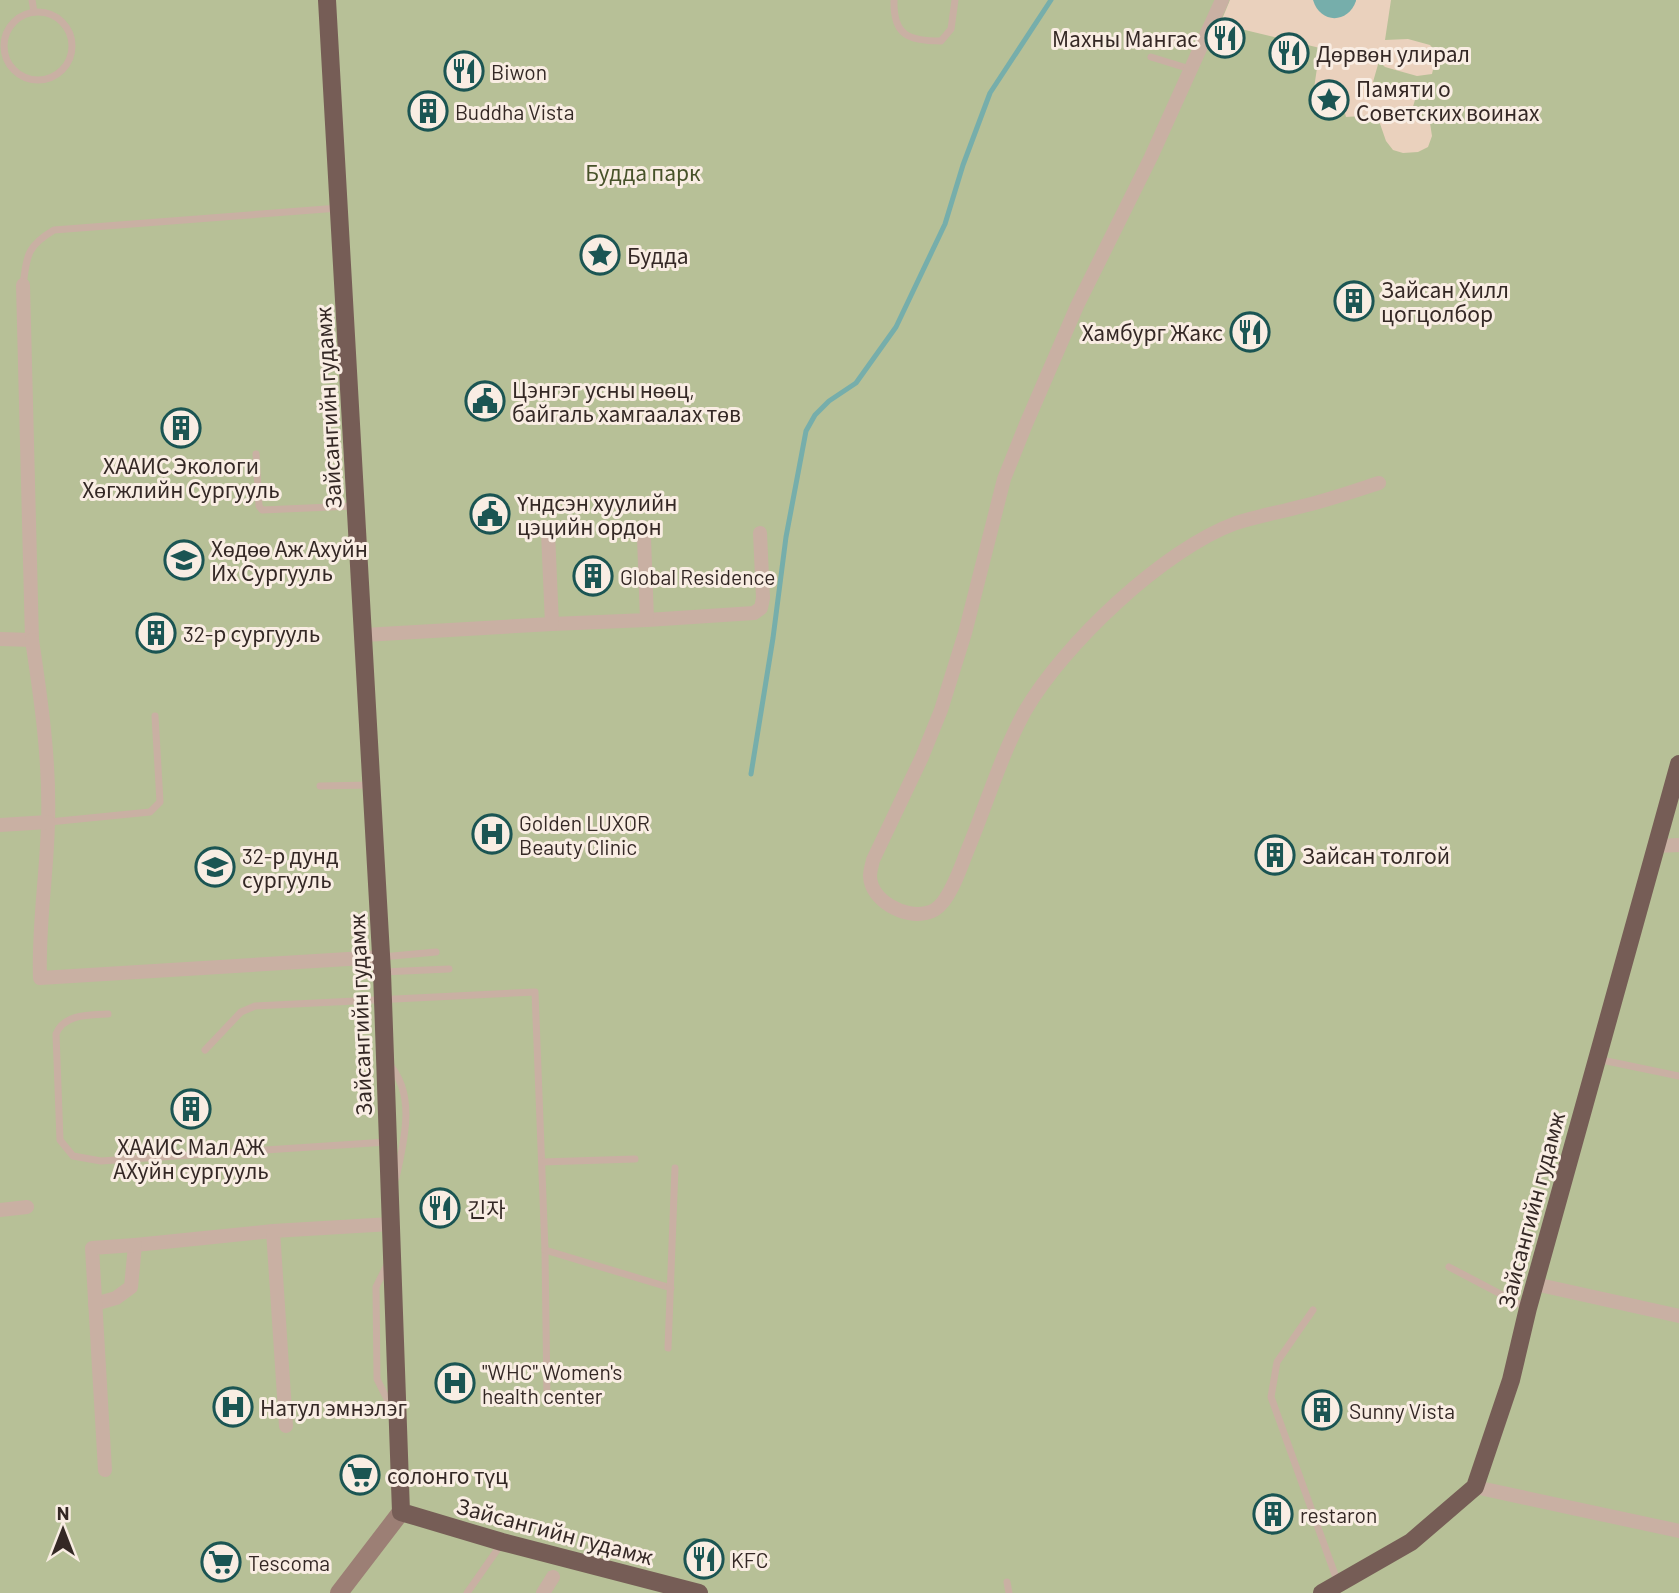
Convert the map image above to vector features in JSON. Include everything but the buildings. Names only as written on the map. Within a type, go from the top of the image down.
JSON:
[{"type":"main road","name":"Зайсангийн гудамж","points":[[327,0],[355,506],[365,635],[383,998],[401,1512],[502,1542],[699,1593]]},
{"type":"main road","name":"Зайсангийн гудамж","points":[[1475,1487],[1511,1380],[1528,1308],[1679,764]]},
{"type":"main road","points":[[1322,1593],[1411,1542],[1475,1487]]},
{"type":"street","points":[[1222,0],[1151,157],[1077,306],[1004,479],[965,633],[940,709],[922,757],[873,860],[870,875],[880,897],[894,907],[917,914],[931,912],[943,902],[959,871],[1003,759],[1026,710],[1043,684],[1075,646],[1145,578],[1208,535],[1237,523],[1379,483]]},
{"type":"street","points":[[23,285],[32,640],[39,692],[48,822],[40,978],[381,964]]},
{"type":"street","points":[[548,533],[552,624]]},
{"type":"street","points":[[365,635],[754,613],[761,608],[763,598],[760,533]]},
{"type":"street","points":[[644,538],[647,620]]},
{"type":"street","points":[[0,639],[32,640]]},
{"type":"street","points":[[0,825],[48,822]]},
{"type":"street","points":[[1657,846],[1679,845]]},
{"type":"street","points":[[0,1210],[27,1207]]},
{"type":"street","points":[[104,1470],[92,1248],[273,1231],[391,1215]]},
{"type":"street","points":[[273,1231],[286,1426]]},
{"type":"street","points":[[95,1304],[116,1298],[131,1287],[135,1245]]},
{"type":"street","points":[[1535,1284],[1679,1316]]},
{"type":"street","points":[[1475,1487],[1679,1531]]},
{"type":"street","points":[[339,1593],[401,1512]]},
{"type":"street","points":[[543,1593],[553,1577]]},
{"type":"lane","points":[[32,0],[34,12]]},
{"type":"lane","points":[[894,0],[893,17],[902,33],[919,41],[941,41],[951,29],[955,0]]},
{"type":"lane","points":[[34,12],[46,13],[60,20],[68,29],[72,40],[67,64],[58,74],[36,81],[25,78],[12,69],[5,59],[3,47],[6,31],[13,22],[34,12]]},
{"type":"lane","points":[[1159,36],[1200,49]]},
{"type":"lane","points":[[1151,57],[1191,69]]},
{"type":"lane","points":[[23,285],[27,255],[36,241],[54,230],[340,208]]},
{"type":"lane","points":[[256,454],[259,506],[262,510],[355,506]]},
{"type":"lane","points":[[48,822],[150,812],[160,802],[155,716]]},
{"type":"lane","points":[[320,786],[372,785]]},
{"type":"lane","points":[[381,964],[436,952]]},
{"type":"lane","points":[[381,964],[449,969]]},
{"type":"lane","points":[[205,1049],[241,1012],[255,1006],[535,992],[545,1250],[547,1399]]},
{"type":"lane","points":[[108,1014],[70,1018],[60,1025],[56,1034],[60,1140],[74,1156],[101,1161],[388,1142]]},
{"type":"lane","points":[[1596,1059],[1679,1076]]},
{"type":"lane","points":[[385,1060],[402,1081],[407,1126],[391,1215]]},
{"type":"lane","points":[[542,1162],[635,1159]]},
{"type":"lane","points":[[667,1348],[675,1168]]},
{"type":"lane","points":[[545,1250],[671,1288]]},
{"type":"lane","points":[[1449,1267],[1528,1308]]},
{"type":"lane","points":[[1313,1310],[1277,1362],[1270,1397],[1338,1584]]},
{"type":"lane","points":[[467,1593],[502,1542]]},
{"type":"lane","points":[[553,1577],[566,1557]]},
{"type":"lane","points":[[1007,1582],[1009,1593]]},
{"type":"green space","name":"Будда парк","points":[[0,0],[1679,0],[1679,1593],[0,1593]]},
{"type":"shaded area","points":[[1230,0],[1391,0],[1385,40],[1408,39],[1430,45],[1437,53],[1432,74],[1417,76],[1385,67],[1379,61],[1373,82],[1417,93],[1412,110],[1430,123],[1432,136],[1428,147],[1418,152],[1403,153],[1393,150],[1386,141],[1377,115],[1346,117],[1343,105],[1313,95],[1320,48],[1220,24]]},
{"type":"water","points":[[1313,0],[1356,1],[1347,14],[1334,18],[1322,14]]},
{"type":"waterway","points":[[751,774],[786,537],[806,431],[815,415],[829,401],[856,383],[896,327],[945,224],[963,165],[990,93],[1051,0]]},
{"type":"place","name":"Махны Мангас","points":[[1225,38]]},
{"type":"place","name":"Дөрвөн улирал","points":[[1289,53]]},
{"type":"place","name":"Biwon","points":[[464,71]]},
{"type":"place","name":"Памяти о Советских воинах","points":[[1329,100]]},
{"type":"place","name":"Buddha Vista","points":[[428,111]]},
{"type":"place","name":"Будда","points":[[600,255]]},
{"type":"place","name":"Зайсан Хилл цогцолбор","points":[[1354,301]]},
{"type":"place","name":"Хамбург Жакс","points":[[1250,332]]},
{"type":"place","name":"Цэнгэг усны нөөц, байгаль хамгаалах төв","points":[[485,401]]},
{"type":"place","name":"ХААИС Экологи Хөгжлийн Сургууль","points":[[181,428]]},
{"type":"place","name":"Үндсэн хуулийн цэцийн ордон","points":[[490,514]]},
{"type":"place","name":"Хөдөө Аж Ахуйн Их Сургууль","points":[[184,560]]},
{"type":"place","name":"Global Residence","points":[[593,576]]},
{"type":"place","name":"32-р сургууль","points":[[156,633]]},
{"type":"place","name":"Golden LUXOR Beauty Clinic","points":[[492,834]]},
{"type":"place","name":"Зайсан толгой","points":[[1275,855]]},
{"type":"place","name":"32-р дунд сургууль","points":[[215,867]]},
{"type":"place","name":"ХААИС Мал АЖ АХуйн сургууль","points":[[191,1109]]},
{"type":"place","name":"긴자","points":[[440,1208]]},
{"type":"place","name":"\"WHC\" Women's health center","points":[[455,1383]]},
{"type":"place","name":"Натул эмнэлэг","points":[[233,1407]]},
{"type":"place","name":"Sunny Vista","points":[[1322,1410]]},
{"type":"place","name":"солонго түц","points":[[360,1475]]},
{"type":"place","name":"restaron","points":[[1273,1514]]},
{"type":"place","name":"KFC","points":[[704,1559]]},
{"type":"place","name":"Tescoma","points":[[221,1562]]}]
